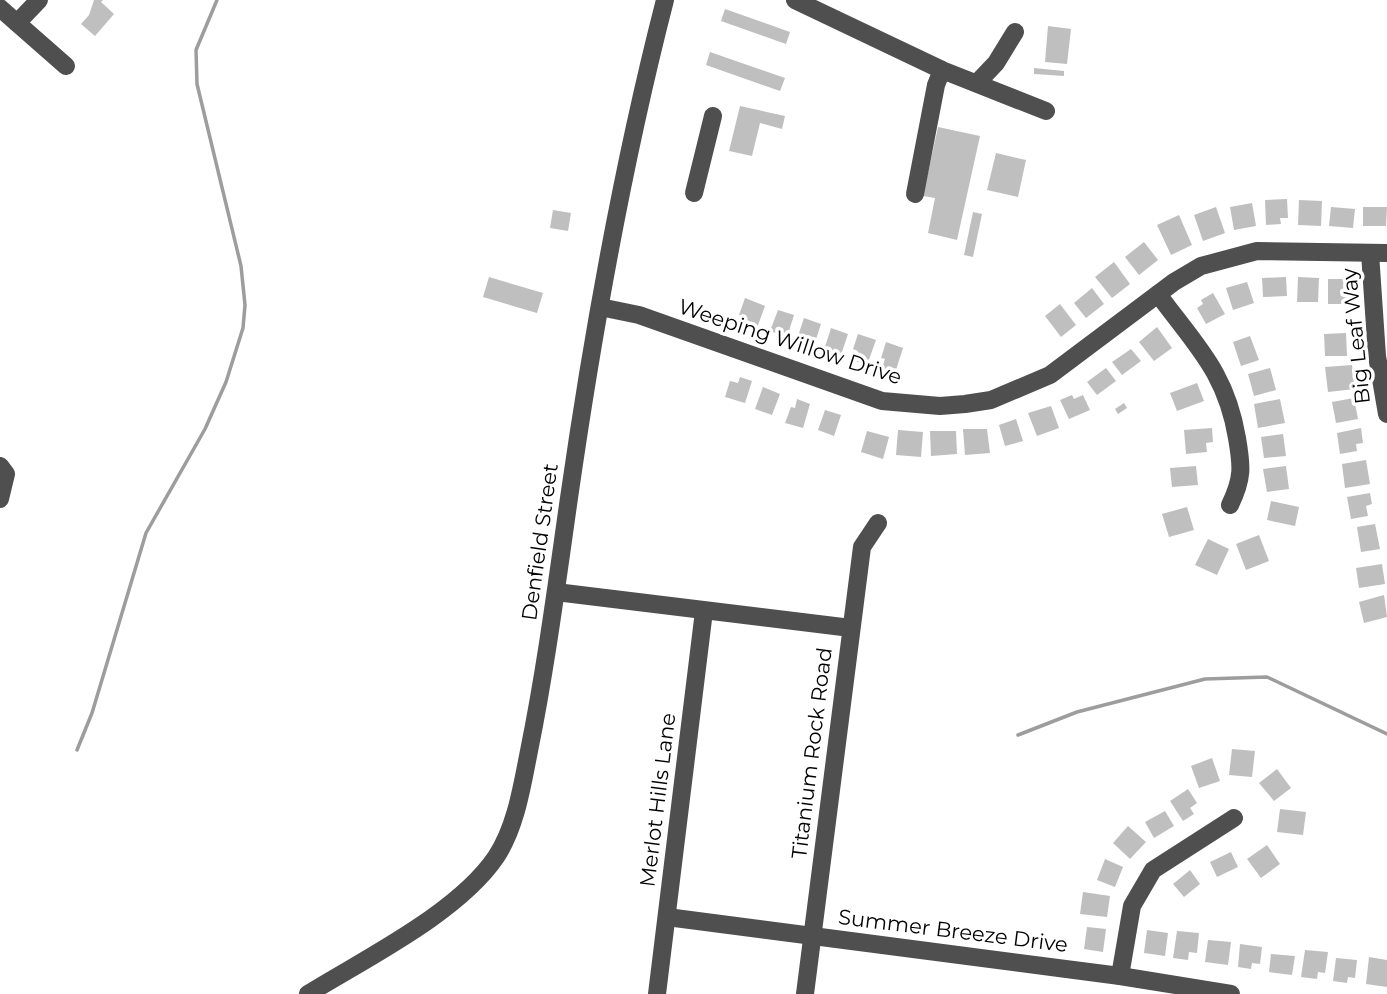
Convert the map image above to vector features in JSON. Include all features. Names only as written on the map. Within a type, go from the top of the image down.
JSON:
[{"type":"street","points":[[17,23],[39,0]]},
{"type":"street","name":"Denfield Street","points":[[308,994],[447,906],[472,886],[498,855],[521,792],[556,592],[600,307],[665,0]]},
{"type":"street","points":[[795,0],[942,70],[1046,111]]},
{"type":"street","points":[[0,8],[66,66]]},
{"type":"street","points":[[976,83],[996,63],[1014,32]]},
{"type":"street","points":[[915,194],[936,85],[942,70]]},
{"type":"street","points":[[694,193],[713,117]]},
{"type":"street","name":"Weeping Willow Drive","points":[[600,307],[639,315],[882,401],[940,406],[991,400],[1050,375],[1201,266],[1245,253],[1277,250],[1379,253]]},
{"type":"street","name":"Big Leaf Way","points":[[1379,253],[1377,356],[1387,414]]},
{"type":"street","points":[[1158,295],[1220,376],[1232,406],[1241,481],[1230,505]]},
{"type":"street","points":[[0,466],[6,474],[0,499]]},
{"type":"street","name":"Titanium Rock Road","points":[[805,994],[862,547],[878,523]]},
{"type":"street","points":[[556,592],[851,628]]},
{"type":"street","name":"Merlot Hills Lane","points":[[657,994],[704,611]]},
{"type":"street","points":[[1121,976],[1132,906],[1153,870],[1234,818]]},
{"type":"street","name":"Summer Breeze Drive","points":[[667,917],[1121,976],[1231,994]]},
{"type":"building","points":[[94,0],[103,0],[101,2],[114,14],[95,36],[81,24],[89,15]]},
{"type":"building","points":[[725,9],[790,32],[786,44],[721,21]]},
{"type":"building","points":[[1048,26],[1071,29],[1067,64],[1045,62]]},
{"type":"building","points":[[710,52],[785,78],[780,91],[706,65]]},
{"type":"building","points":[[1034,68],[1064,71],[1064,76],[1034,74]]},
{"type":"building","points":[[740,106],[785,116],[782,129],[760,123],[752,156],[729,151]]},
{"type":"building","points":[[938,127],[980,136],[957,240],[928,233],[935,198],[923,196]]},
{"type":"building","points":[[996,153],[1026,160],[1018,197],[987,190]]},
{"type":"building","points":[[1287,199],[1288,218],[1280,218],[1281,224],[1266,225],[1265,200]]},
{"type":"building","points":[[1299,200],[1322,201],[1321,226],[1298,225]]},
{"type":"building","points":[[1252,203],[1256,226],[1234,230],[1230,207]]},
{"type":"building","points":[[1216,207],[1225,233],[1203,241],[1194,215]]},
{"type":"building","points":[[1331,207],[1355,209],[1353,228],[1329,226]]},
{"type":"building","points":[[1363,207],[1387,207],[1386,226],[1363,226]]},
{"type":"building","points":[[553,210],[571,213],[568,231],[550,228]]},
{"type":"building","points":[[973,212],[982,214],[973,257],[964,255]]},
{"type":"building","points":[[1179,215],[1192,245],[1171,255],[1157,225]]},
{"type":"building","points":[[1144,242],[1158,260],[1139,275],[1125,257]]},
{"type":"building","points":[[1114,262],[1130,284],[1112,298],[1095,277]]},
{"type":"building","points":[[489,277],[543,293],[537,313],[483,297]]},
{"type":"building","points":[[1286,277],[1287,296],[1263,297],[1262,278]]},
{"type":"building","points":[[1298,277],[1319,278],[1318,302],[1297,302]]},
{"type":"building","points":[[1328,279],[1350,279],[1349,304],[1328,304]]},
{"type":"building","points":[[1247,282],[1254,303],[1233,310],[1226,288]]},
{"type":"building","points":[[1092,288],[1104,304],[1086,318],[1074,303]]},
{"type":"building","points":[[1213,293],[1225,314],[1206,324],[1197,308],[1203,304],[1201,300]]},
{"type":"building","points":[[745,298],[765,306],[757,328],[747,324],[747,318],[739,315]]},
{"type":"building","points":[[1060,304],[1076,325],[1061,337],[1045,316]]},
{"type":"building","points":[[778,310],[794,315],[787,337],[770,331]]},
{"type":"building","points":[[804,318],[821,324],[813,348],[797,339]]},
{"type":"building","points":[[1157,327],[1172,348],[1154,361],[1139,342]]},
{"type":"building","points":[[831,328],[848,334],[841,355],[824,350]]},
{"type":"building","points":[[1346,333],[1347,356],[1325,356],[1324,334]]},
{"type":"building","points":[[858,334],[876,340],[867,365],[855,361],[858,351],[853,349]]},
{"type":"building","points":[[1250,336],[1259,360],[1241,366],[1233,342]]},
{"type":"building","points":[[886,342],[903,348],[895,373],[882,368],[885,359],[881,358]]},
{"type":"building","points":[[1131,349],[1141,361],[1122,375],[1112,362]]},
{"type":"building","points":[[1352,365],[1355,389],[1328,392],[1325,367]]},
{"type":"building","points":[[1106,368],[1116,381],[1097,395],[1087,382]]},
{"type":"building","points":[[1270,368],[1276,390],[1254,396],[1248,374]]},
{"type":"building","points":[[740,377],[752,381],[745,403],[725,397],[730,381],[738,383]]},
{"type":"building","points":[[1197,383],[1204,401],[1177,411],[1170,393]]},
{"type":"building","points":[[763,387],[780,394],[772,415],[755,409]]},
{"type":"building","points":[[1072,395],[1074,399],[1083,395],[1090,410],[1069,419],[1060,400]]},
{"type":"building","points":[[1354,398],[1358,419],[1336,423],[1332,402]]},
{"type":"building","points":[[797,399],[810,404],[803,428],[785,423],[791,407],[795,408]]},
{"type":"building","points":[[1280,399],[1285,423],[1258,428],[1254,404]]},
{"type":"building","points":[[1124,403],[1127,408],[1118,414],[1115,409]]},
{"type":"building","points":[[1051,406],[1059,428],[1037,436],[1028,413]]},
{"type":"building","points":[[825,410],[841,415],[834,436],[818,430]]},
{"type":"building","points":[[1016,419],[1023,441],[1005,446],[999,425]]},
{"type":"building","points":[[1212,428],[1213,442],[1206,443],[1207,452],[1186,454],[1184,430]]},
{"type":"building","points":[[1361,428],[1363,443],[1356,444],[1357,451],[1340,454],[1337,433]]},
{"type":"building","points":[[963,429],[987,429],[990,453],[965,455]]},
{"type":"building","points":[[898,430],[923,432],[921,457],[896,455]]},
{"type":"building","points":[[867,431],[889,437],[883,459],[861,452]]},
{"type":"building","points":[[930,431],[956,431],[957,454],[931,456]]},
{"type":"building","points":[[1283,434],[1286,456],[1264,458],[1261,437]]},
{"type":"building","points":[[1366,460],[1370,484],[1345,488],[1342,464]]},
{"type":"building","points":[[1196,466],[1198,485],[1172,487],[1170,468]]},
{"type":"building","points":[[1286,466],[1289,489],[1267,492],[1263,469]]},
{"type":"building","points":[[1370,493],[1372,504],[1366,506],[1368,516],[1351,519],[1347,497]]},
{"type":"building","points":[[1271,501],[1299,507],[1295,526],[1267,520]]},
{"type":"building","points":[[1187,507],[1194,530],[1169,537],[1162,514]]},
{"type":"building","points":[[1375,524],[1380,549],[1361,552],[1357,527]]},
{"type":"building","points":[[1259,535],[1269,561],[1246,570],[1236,544]]},
{"type":"building","points":[[1208,539],[1229,549],[1217,575],[1195,565]]},
{"type":"building","points":[[1382,564],[1385,584],[1359,588],[1356,568]]},
{"type":"building","points":[[1384,595],[1387,617],[1364,623],[1359,602]]},
{"type":"building","points":[[1232,749],[1255,751],[1252,777],[1229,775]]},
{"type":"building","points":[[1212,758],[1220,781],[1199,788],[1191,766]]},
{"type":"building","points":[[1277,769],[1291,788],[1274,801],[1259,783]]},
{"type":"building","points":[[1188,789],[1197,803],[1190,808],[1194,814],[1183,821],[1170,801]]},
{"type":"building","points":[[1280,809],[1306,812],[1303,835],[1277,832]]},
{"type":"building","points":[[1165,811],[1174,826],[1154,838],[1145,822]]},
{"type":"building","points":[[1128,826],[1146,842],[1130,859],[1113,843]]},
{"type":"building","points":[[1267,845],[1280,864],[1261,878],[1247,859]]},
{"type":"building","points":[[1231,852],[1238,867],[1217,877],[1210,862]]},
{"type":"building","points":[[1105,859],[1123,867],[1115,887],[1097,880]]},
{"type":"building","points":[[1190,870],[1200,884],[1184,897],[1173,884]]},
{"type":"building","points":[[1083,892],[1110,896],[1107,917],[1080,914]]},
{"type":"building","points":[[1087,927],[1106,929],[1103,952],[1084,949]]},
{"type":"building","points":[[1147,930],[1168,933],[1165,956],[1144,953]]},
{"type":"building","points":[[1177,931],[1199,933],[1197,953],[1189,952],[1188,960],[1173,958]]},
{"type":"building","points":[[1208,940],[1231,942],[1228,965],[1205,962]]},
{"type":"building","points":[[1240,944],[1262,947],[1260,964],[1252,963],[1251,969],[1238,967]]},
{"type":"building","points":[[1305,950],[1328,952],[1325,973],[1318,972],[1317,979],[1301,977]]},
{"type":"building","points":[[1271,954],[1295,956],[1292,975],[1269,972]]},
{"type":"building","points":[[1369,957],[1387,960],[1387,987],[1366,984]]},
{"type":"building","points":[[1336,958],[1357,960],[1355,978],[1348,977],[1347,983],[1333,981]]},
{"type":"waterway","points":[[77,750],[92,713],[146,533],[205,429],[226,382],[243,328],[245,305],[241,266],[197,84],[196,50],[217,0]]},
{"type":"waterway","points":[[1018,735],[1077,712],[1205,679],[1267,677],[1387,734]]}]
